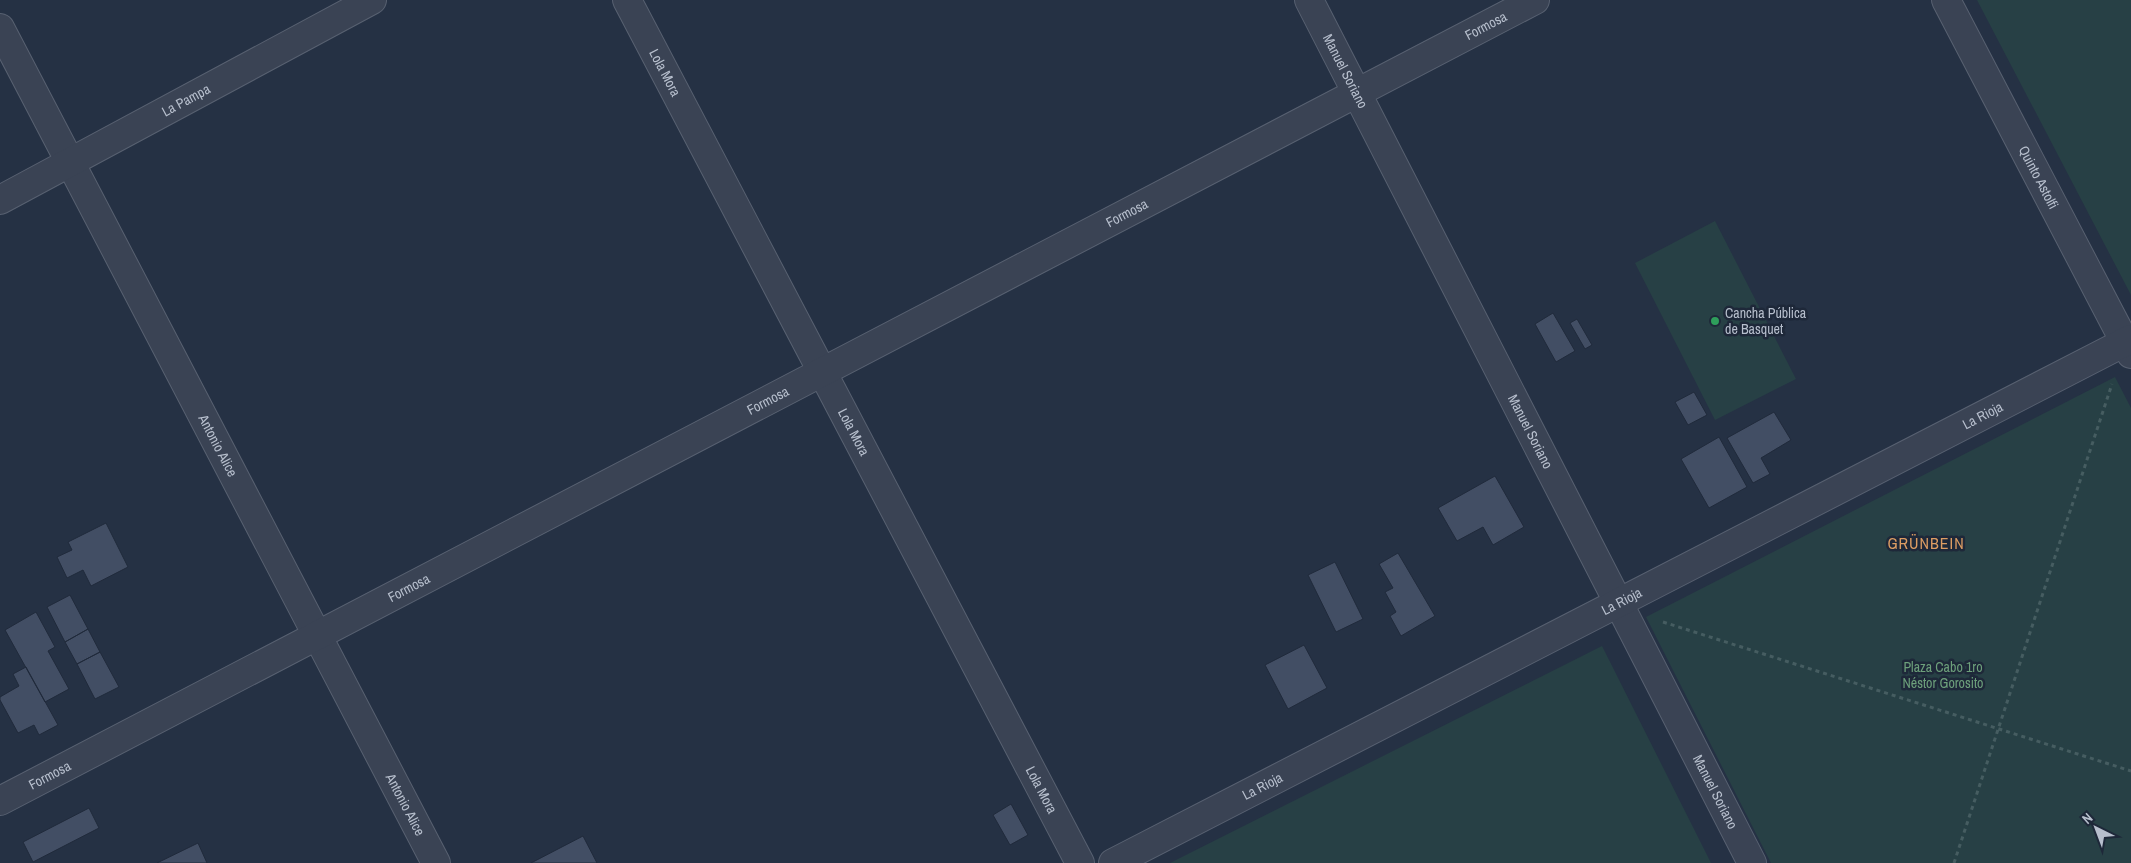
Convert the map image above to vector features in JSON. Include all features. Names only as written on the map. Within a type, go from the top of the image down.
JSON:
[{"type":"street","name":"La Pampa","points":[[0,200],[372,0]]},
{"type":"street","name":"Lola Mora","points":[[626,0],[1080,863]]},
{"type":"street","name":"Manuel Soriano","points":[[1309,0],[1752,863]]},
{"type":"street","name":"Formosa","points":[[0,801],[1536,0]]},
{"type":"street","name":"Quinto Astolfi","points":[[1946,0],[2129,345]]},
{"type":"street","name":"Antonio Alice","points":[[0,28],[436,863]]},
{"type":"street","name":"La Rioja","points":[[1113,863],[1618,603],[2129,345]]},
{"type":"path","points":[[1954,863],[2115,377]]},
{"type":"path","points":[[1655,620],[2131,771]]},
{"type":"green space","points":[[1977,0],[2131,0],[2131,295]]},
{"type":"green space","name":"Cancha Pública de Basquet","points":[[1715,221],[1796,379],[1715,420],[1635,263]]},
{"type":"green space","name":"Plaza Cabo 1ro Néstor Gorosito","points":[[2115,377],[2131,408],[2131,863],[1771,863],[1646,617]]},
{"type":"green space","points":[[1602,646],[1711,863],[1170,863]]},
{"type":"building","points":[[1553,313],[1575,351],[1556,362],[1535,324]]},
{"type":"building","points":[[1577,319],[1592,345],[1585,349],[1570,323]]},
{"type":"building","points":[[1694,392],[1707,415],[1688,425],[1675,402]]},
{"type":"building","points":[[1774,412],[1791,440],[1761,458],[1770,474],[1753,483],[1727,438]]},
{"type":"building","points":[[1719,437],[1747,487],[1709,508],[1681,459]]},
{"type":"building","points":[[1495,476],[1524,527],[1493,545],[1483,527],[1457,541],[1438,508]]},
{"type":"building","points":[[106,523],[128,567],[91,586],[83,570],[67,578],[57,557],[72,550],[68,542]]},
{"type":"building","points":[[1398,553],[1435,616],[1401,636],[1390,616],[1396,612],[1385,592],[1393,588],[1379,564]]},
{"type":"building","points":[[1335,562],[1363,619],[1336,632],[1308,575]]},
{"type":"building","points":[[70,595],[88,629],[65,642],[47,607]]},
{"type":"building","points":[[36,612],[55,647],[48,651],[69,689],[45,702],[5,630]]},
{"type":"building","points":[[88,629],[100,652],[77,664],[65,642]]},
{"type":"building","points":[[1304,645],[1327,688],[1288,709],[1265,665]]},
{"type":"building","points":[[100,652],[119,687],[95,699],[77,664]]},
{"type":"building","points":[[26,667],[58,725],[39,735],[34,725],[18,733],[0,700],[0,697],[19,686],[13,674]]},
{"type":"building","points":[[1011,804],[1028,835],[1010,845],[993,815]]},
{"type":"building","points":[[89,808],[99,828],[33,862],[23,842]]},
{"type":"building","points":[[583,836],[597,863],[531,863]]},
{"type":"building","points":[[198,843],[207,863],[157,863]]},
{"type":"place","name":"Cancha Pública de Basquet","points":[[1715,321]]},
{"type":"district","name":"GRÜNBEIN","points":[[1926,543]]}]
